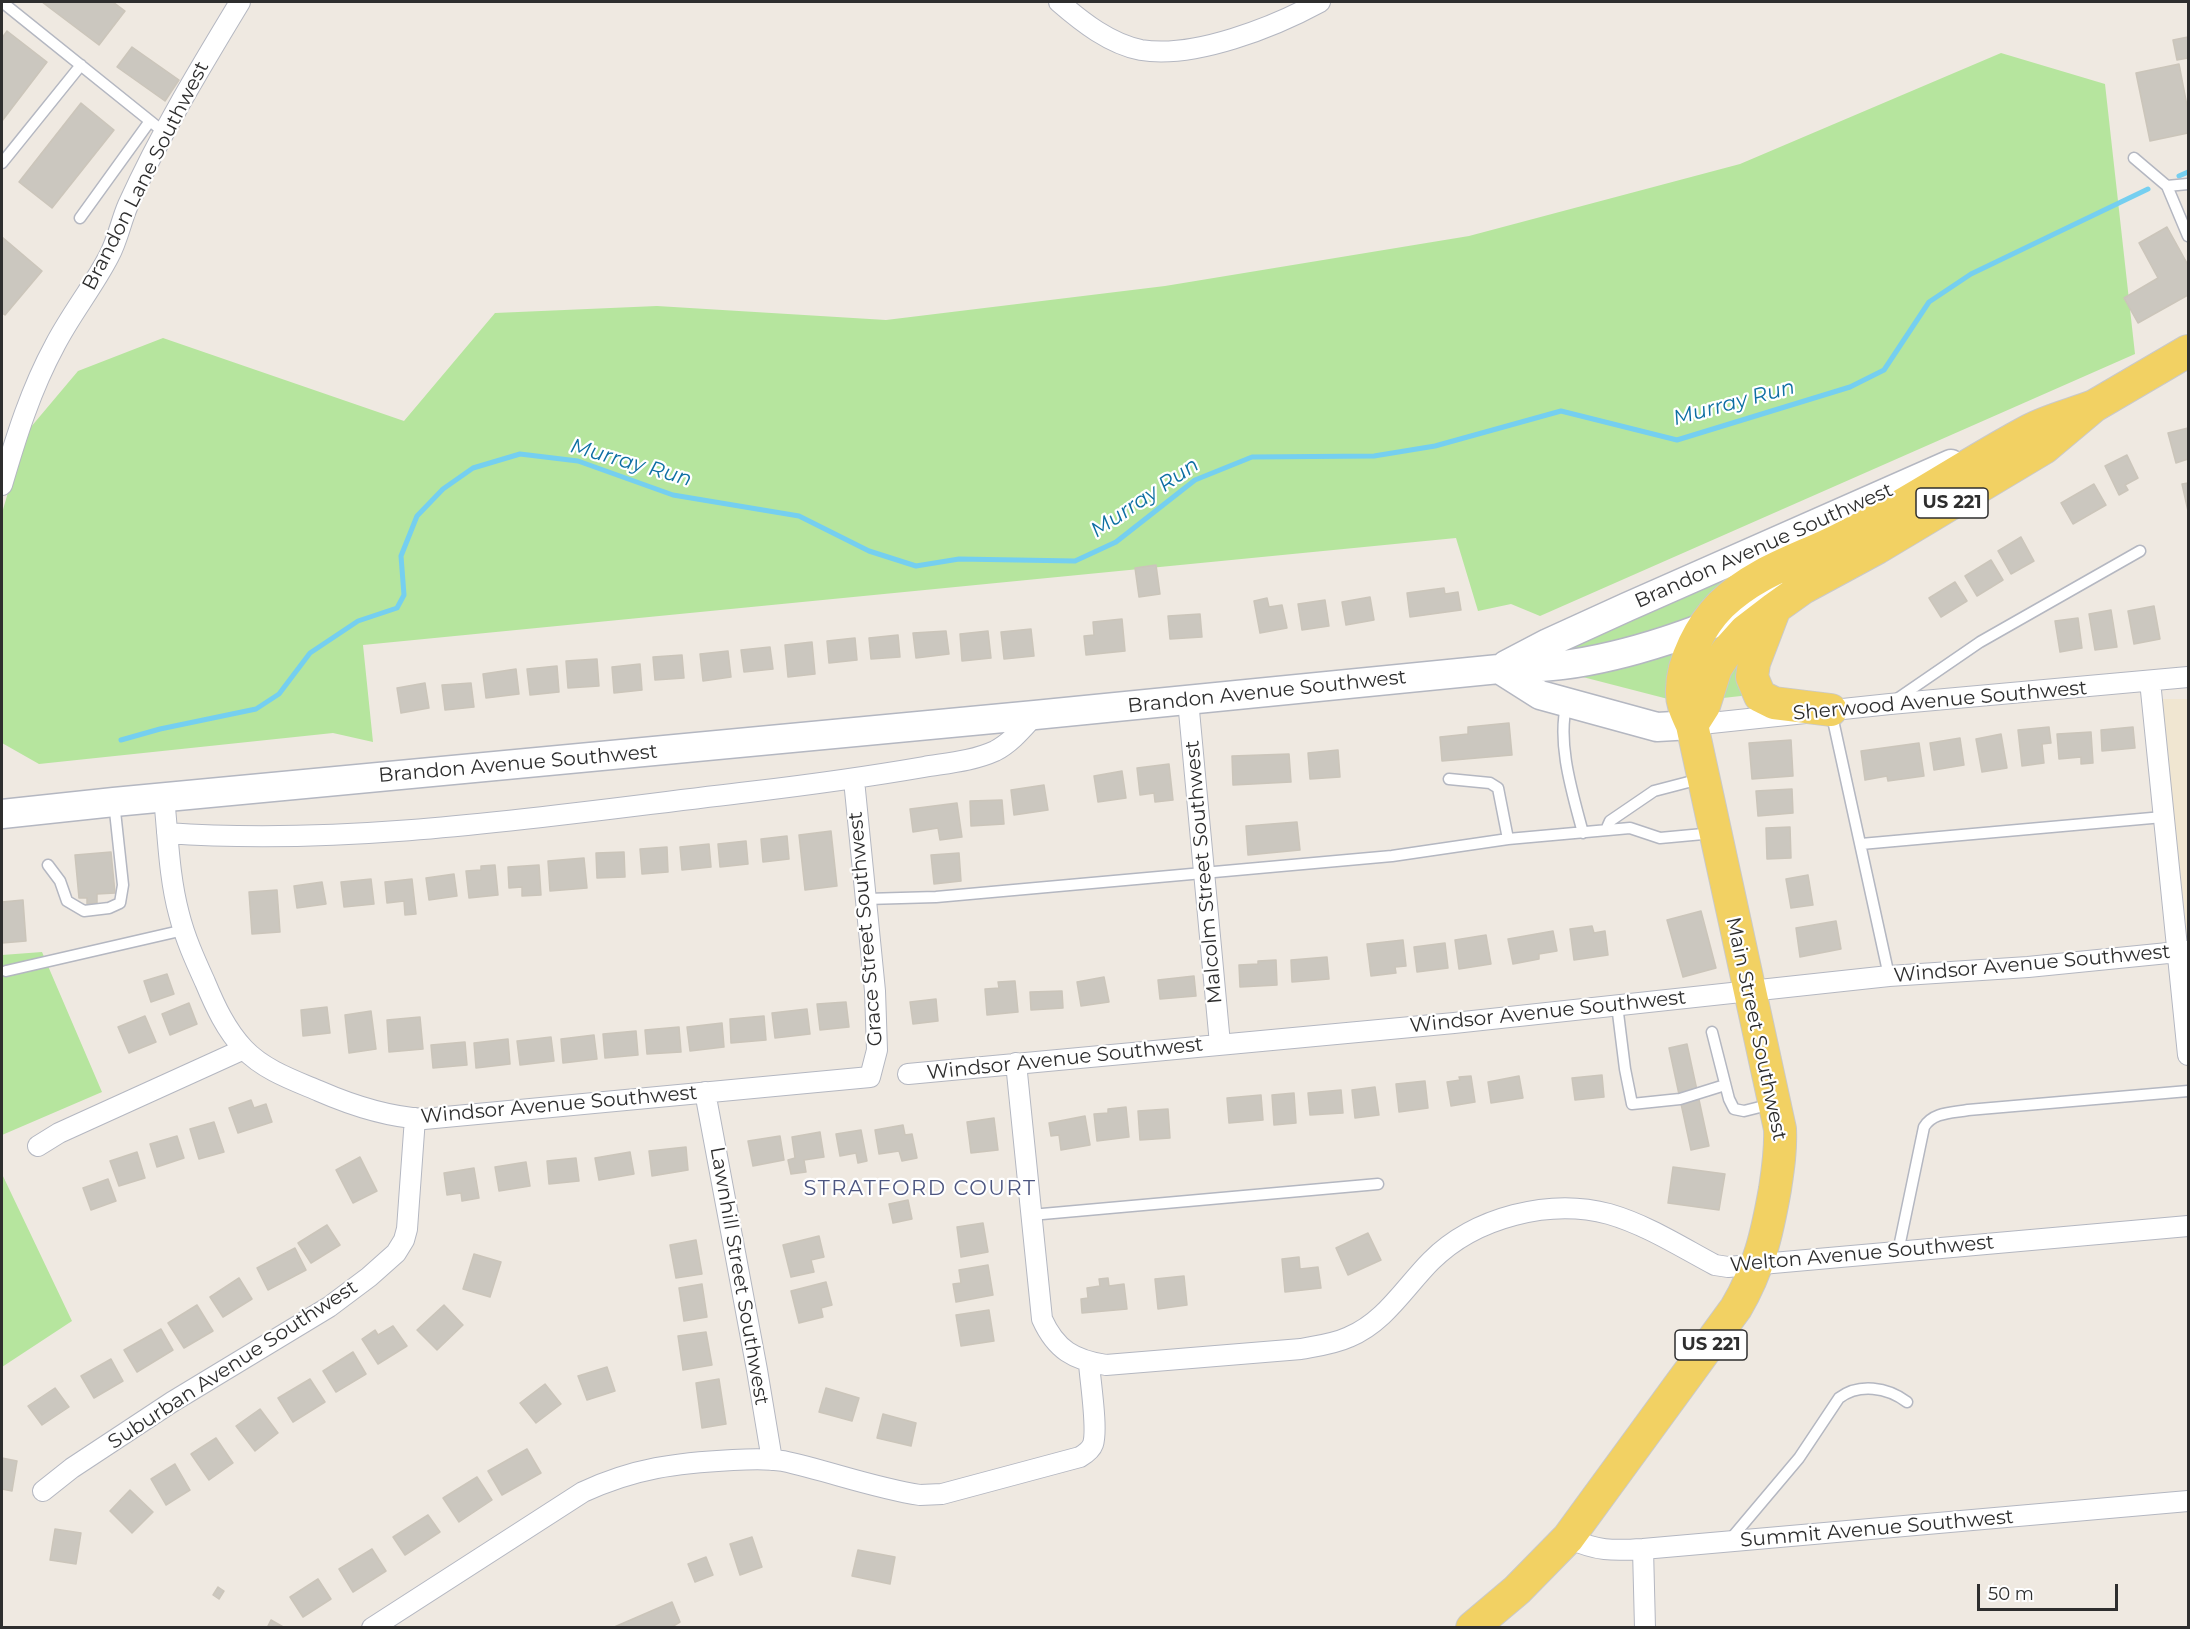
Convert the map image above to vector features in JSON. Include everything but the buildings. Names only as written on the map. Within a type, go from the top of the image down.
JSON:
[{"type":"main road","name":"Brandon Avenue Southwest","points":[[2,814],[1499,669],[1561,666],[1599,659],[1650,646],[1803,588],[1877,548],[2044,448],[2094,406],[2188,351]]},
{"type":"main road","name":"Brandon Avenue Southwest","points":[[1499,669],[1548,643],[1627,607],[2032,429],[2094,406]]},
{"type":"main road","name":"Brandon Avenue Southwest","points":[[1692,725],[1684,708],[1682,690],[1686,667],[1693,647],[1704,627],[1720,606],[1760,575],[1846,536],[2032,429]]},
{"type":"main road","name":"US 221","points":[[1692,725],[1704,705],[1716,668],[1727,651],[1745,631],[1803,588]]},
{"type":"main road","points":[[1775,608],[1754,663],[1752,677],[1760,696],[1774,703],[1831,710]]},
{"type":"main road","name":"Sherwood Avenue Southwest","points":[[1499,669],[1540,695],[1567,703],[1657,727],[1692,725]]},
{"type":"main road","points":[[1499,669],[1562,682],[1658,707],[1692,725]]},
{"type":"main road","name":"Main Street Southwest","points":[[1472,1628],[1517,1590],[1568,1538],[1730,1317],[1749,1286],[1767,1237],[1781,1150],[1780,1129],[1692,725]]},
{"type":"street","name":"Brandon Lane Southwest","points":[[2,485],[15,437],[33,390],[55,345],[111,253],[157,127],[196,74],[240,2]]},
{"type":"street","points":[[1059,2],[1074,15],[1120,44],[1141,50],[1163,51],[1194,48],[1231,39],[1276,23],[1320,2]]},
{"type":"street","name":"Sherwood Avenue Southwest","points":[[1692,725],[1890,704],[2188,677]]},
{"type":"street","points":[[2150,681],[2163,817],[2183,951],[2188,1054]]},
{"type":"street","name":"Malcolm Street Southwest","points":[[1188,700],[1220,1044]]},
{"type":"street","points":[[168,833],[281,835],[364,833],[447,827],[854,780],[974,758],[995,751],[1011,741],[1035,715]]},
{"type":"street","name":"Grace Street Southwest","points":[[854,780],[875,991],[878,1050],[870,1077]]},
{"type":"street","name":"Windsor Avenue Southwest","points":[[164,797],[173,886],[184,930],[227,1028],[244,1049],[260,1063],[331,1097],[390,1115],[415,1119],[870,1077]]},
{"type":"street","name":"Windsor Avenue Southwest","points":[[908,1074],[1454,1023],[1889,976],[2028,967],[2183,951]]},
{"type":"street","points":[[38,1146],[59,1133],[244,1049]]},
{"type":"street","points":[[372,1628],[582,1492],[611,1479],[640,1470],[684,1462],[780,1460],[903,1493],[920,1495],[942,1494],[1080,1457],[1087,1453],[1093,1444],[1094,1422],[1089,1363],[1061,1348],[1049,1335],[1042,1319],[1016,1063]]},
{"type":"street","name":"Lawnhill Street Southwest","points":[[705,1092],[758,1370],[772,1460]]},
{"type":"street","name":"Suburban Avenue Southwest","points":[[43,1491],[72,1468],[172,1402],[329,1307],[396,1253],[404,1240],[406,1229],[415,1119]]},
{"type":"street","name":"Welton Avenue Southwest","points":[[1089,1363],[1107,1365],[1300,1349],[1349,1338],[1369,1326],[1387,1311],[1431,1261],[1458,1240],[1483,1226],[1532,1212],[1584,1209],[1609,1214],[1639,1224],[1715,1265],[1728,1267],[1805,1262],[2188,1226]]},
{"type":"street","name":"Summit Avenue Southwest","points":[[1568,1538],[1589,1547],[1609,1551],[1643,1549],[2188,1501]]},
{"type":"street","points":[[1643,1549],[1645,1628]]},
{"type":"lane","points":[[3,2],[157,127],[80,218]]},
{"type":"lane","points":[[3,163],[81,65]]},
{"type":"lane","points":[[2134,158],[2168,186],[2188,236]]},
{"type":"lane","points":[[2168,186],[2188,184]]},
{"type":"lane","points":[[1890,704],[1980,642],[2140,551]]},
{"type":"lane","points":[[1567,703],[1564,713],[1565,762],[1582,833]]},
{"type":"lane","points":[[1831,710],[1889,976]]},
{"type":"lane","points":[[1606,830],[1610,821],[1654,791],[1703,779]]},
{"type":"lane","points":[[1449,780],[1490,783],[1498,788],[1508,839]]},
{"type":"lane","points":[[48,865],[60,881],[67,901],[84,911],[109,908],[120,903],[123,885],[114,802]]},
{"type":"lane","points":[[1861,844],[2163,817]]},
{"type":"lane","points":[[866,899],[936,897],[1204,874],[1392,856],[1508,839],[1630,828],[1660,838],[1714,833]]},
{"type":"lane","points":[[6,971],[184,930]]},
{"type":"lane","points":[[1617,1005],[1624,1069],[1632,1104],[1680,1099],[1725,1085]]},
{"type":"lane","points":[[1712,1032],[1729,1100],[1734,1109],[1744,1111],[1775,1103]]},
{"type":"lane","points":[[1898,1252],[1924,1127],[1935,1116],[1968,1110],[2188,1091]]},
{"type":"lane","points":[[1031,1215],[1378,1184]]},
{"type":"lane","points":[[1727,1543],[1799,1458],[1839,1398],[1857,1389],[1887,1390],[1907,1402]]},
{"type":"shaded area","points":[[2152,699],[2188,699],[2188,951],[2177,951]]},
{"type":"green space","points":[[2001,53],[2105,84],[2135,354],[1540,616],[1511,604],[1478,611],[1456,538],[363,645],[373,742],[333,733],[39,764],[2,743],[2,513],[25,434],[78,371],[163,338],[404,421],[495,313],[657,306],[886,320],[1165,286],[1469,236],[1740,164]]},
{"type":"green space","points":[[1750,562],[1693,617],[1611,642],[1546,654]]},
{"type":"green space","points":[[1678,646],[1668,699],[1575,675]]},
{"type":"green space","points":[[1746,646],[1750,695],[1723,698],[1722,686]]},
{"type":"green space","points":[[42,952],[102,1092],[2,1135],[2,955]]},
{"type":"green space","points":[[2,1174],[72,1321],[2,1367]]},
{"type":"waterway","name":"Murray Run","points":[[2179,176],[2188,172]]},
{"type":"waterway","name":"Murray Run","points":[[121,740],[160,729],[256,709],[279,694],[310,653],[358,621],[397,608],[404,595],[401,556],[417,516],[443,489],[473,468],[520,454],[578,461],[673,495],[799,516],[869,551],[916,566],[959,559],[1075,561],[1116,542],[1195,480],[1252,457],[1374,456],[1435,446],[1561,411],[1677,440],[1850,387],[1884,370],[1929,302],[1971,274],[2148,189]]},
{"type":"district","name":"STRATFORD COURT","points":[[920,1189]]}]
